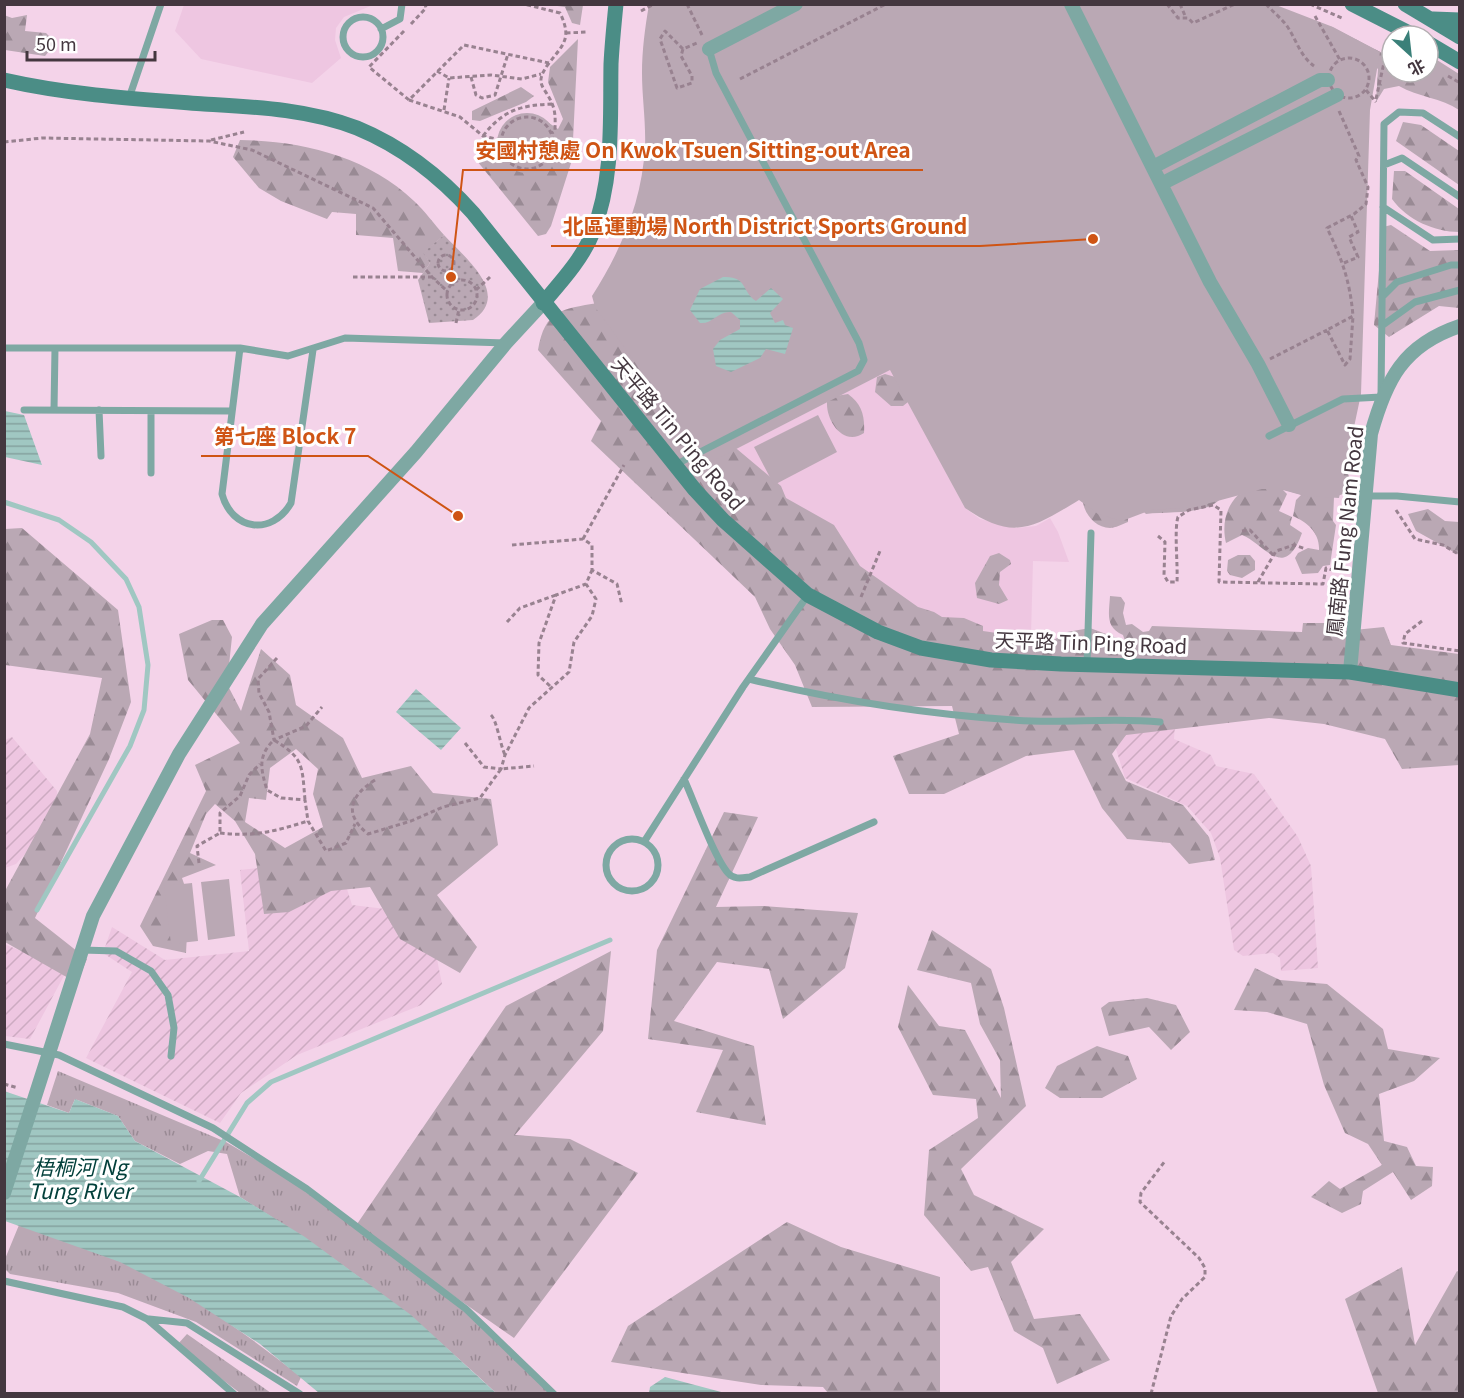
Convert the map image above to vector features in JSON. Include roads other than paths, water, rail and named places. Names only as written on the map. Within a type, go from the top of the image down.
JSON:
[{"type":"street","points":[[4,1193],[93,916],[179,754],[262,624],[416,452],[506,343],[543,303],[573,267],[593,234],[603,198],[611,139],[611,63],[616,4]]},
{"type":"street","points":[[709,49],[796,4]]},
{"type":"street","points":[[1071,4],[1210,282],[1258,364],[1289,425]]},
{"type":"street","points":[[1352,4],[1391,24]]},
{"type":"street","points":[[1405,4],[1460,37]]},
{"type":"street","points":[[1430,18],[1460,20]]},
{"type":"street","points":[[1440,51],[1460,63]]},
{"type":"street","points":[[1153,167],[1320,80],[1327,73]]},
{"type":"street","name":"天平路 Tin Ping Road","points":[[4,81],[81,94],[291,111],[326,118],[381,139],[434,173],[458,196],[675,465],[723,520],[808,595],[879,632],[921,648],[991,660],[1350,672],[1460,690]]},
{"type":"street","points":[[1161,184],[1340,97]]},
{"type":"street","name":"鳳南路 Fung Nam Road","points":[[1350,672],[1371,434],[1381,397],[1401,362],[1414,350],[1460,326]]},
{"type":"lane","points":[[129,98],[161,4]]},
{"type":"lane","points":[[381,29],[400,19],[402,4]]},
{"type":"lane","points":[[367,17],[381,29],[382,42],[375,53],[368,57],[355,56],[345,47],[342,34],[354,19],[367,17]]},
{"type":"lane","points":[[675,465],[858,371],[864,360],[859,343],[716,73],[709,49]]},
{"type":"lane","points":[[1269,436],[1343,399],[1381,397],[1384,124],[1399,112],[1424,113],[1460,137]]},
{"type":"lane","points":[[1384,165],[1402,158],[1460,196]]},
{"type":"lane","points":[[1383,207],[1433,240],[1460,239]]},
{"type":"lane","points":[[1383,297],[1397,282],[1451,265],[1460,265]]},
{"type":"lane","points":[[1383,325],[1415,302],[1460,290]]},
{"type":"lane","points":[[4,348],[240,348],[288,356],[313,350],[345,338],[506,343]]},
{"type":"lane","points":[[54,410],[55,348]]},
{"type":"lane","points":[[240,348],[222,484],[224,503],[236,518],[262,525],[272,522],[287,511],[294,494],[313,350]]},
{"type":"lane","points":[[24,410],[232,411]]},
{"type":"lane","points":[[99,410],[101,456]]},
{"type":"lane","points":[[151,411],[151,473]]},
{"type":"lane","points":[[1365,496],[1397,496],[1460,502]]},
{"type":"lane","points":[[1087,665],[1091,533]]},
{"type":"lane","points":[[644,842],[749,679],[808,595]]},
{"type":"lane","points":[[749,679],[812,694],[952,715],[1017,720],[1160,722]]},
{"type":"lane","points":[[684,779],[728,874],[737,879],[750,877],[874,822]]},
{"type":"lane","points":[[624,840],[644,842],[656,856],[657,870],[652,881],[638,891],[616,886],[605,866],[609,852],[624,840]]},
{"type":"lane","points":[[81,950],[116,951],[151,971],[168,995],[174,1028],[171,1056]]},
{"type":"lane","points":[[4,1044],[48,1052],[213,1128],[307,1189],[466,1309],[554,1394]]},
{"type":"lane","points":[[4,1281],[123,1307],[147,1319],[234,1394]]},
{"type":"lane","points":[[147,1319],[187,1323],[300,1394]]},
{"type":"water","points":[[723,277],[737,279],[756,301],[771,288],[783,299],[770,313],[775,323],[783,320],[785,325],[793,328],[785,354],[766,349],[760,358],[731,372],[716,366],[713,349],[720,340],[740,329],[740,320],[731,312],[726,312],[708,322],[700,323],[690,310],[700,289]]},
{"type":"water","points":[[5,411],[24,415],[42,465],[5,457]]},
{"type":"water","points":[[416,689],[461,728],[441,750],[396,712]]},
{"type":"water","name":"梧桐河 Ng Tung River","points":[[4,1091],[69,1113],[75,1099],[118,1116],[135,1141],[240,1197],[305,1237],[411,1315],[496,1393],[319,1393],[260,1344],[189,1298],[120,1262],[5,1221]]},
{"type":"water","points":[[665,1377],[725,1393],[649,1393],[650,1387]]},
{"type":"waterway","points":[[4,502],[59,520],[91,542],[126,579],[139,607],[148,665],[144,710],[130,746],[37,910]]},
{"type":"waterway","points":[[199,1181],[247,1103],[271,1082],[610,940]]},
{"type":"place","name":"北區運動場 North District Sports Ground","points":[[1093,239]]},
{"type":"place","name":"安國村憩處 On Kwok Tsuen Sitting-out Area","points":[[451,277]]},
{"type":"place","name":"第七座 Block 7","points":[[458,516]]}]
